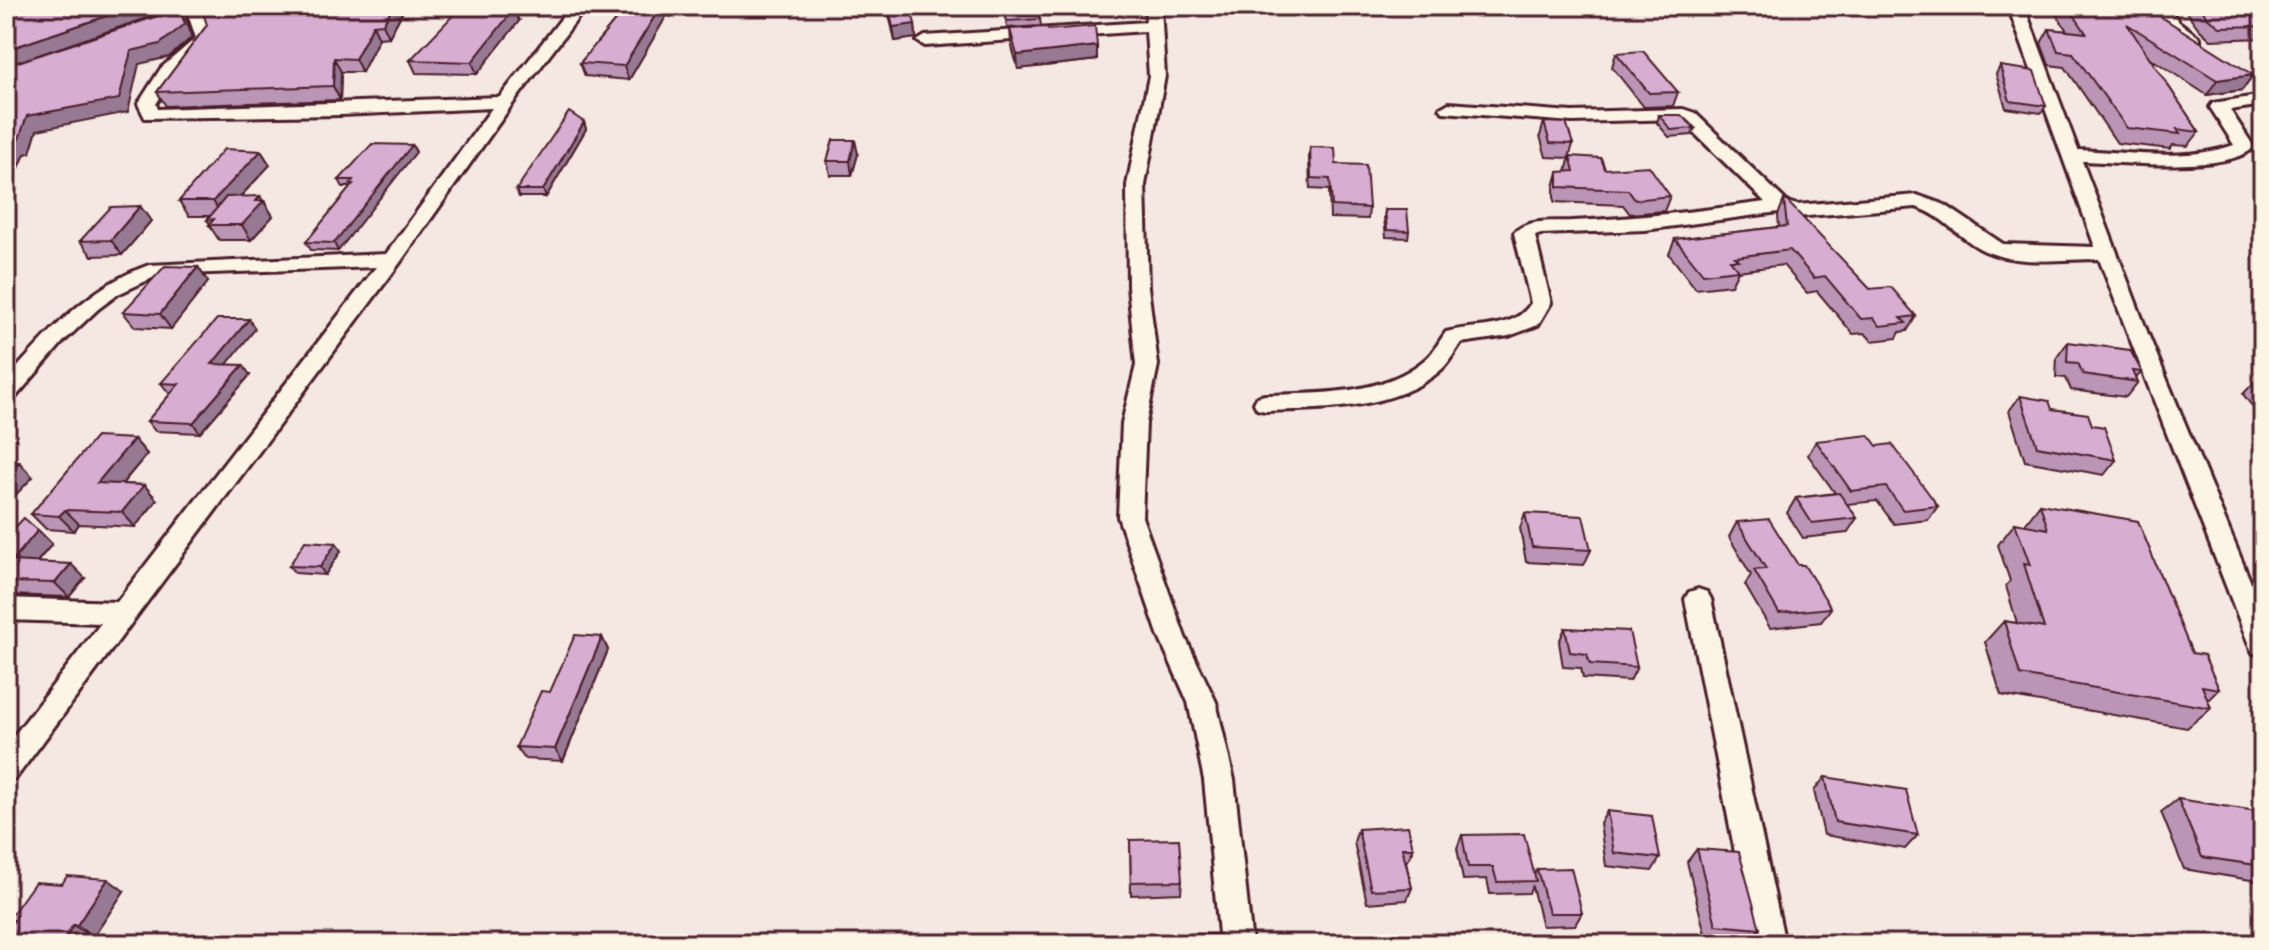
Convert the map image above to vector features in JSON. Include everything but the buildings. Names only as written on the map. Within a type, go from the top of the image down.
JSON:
[{"type":"street","points":[[6,769],[392,260],[505,102],[579,6]]},
{"type":"street","points":[[2016,6],[2106,253],[2263,645]]},
{"type":"street","points":[[2158,6],[2173,25],[2208,52]]},
{"type":"street","points":[[176,18],[198,8],[204,39],[167,72],[147,104],[151,114],[341,110],[505,102]]},
{"type":"street","points":[[925,41],[1153,16],[1157,76],[1136,185],[1138,287],[1147,365],[1134,423],[1130,517],[1172,637],[1202,702],[1219,780],[1236,944]]},
{"type":"street","points":[[2070,155],[2207,157],[2231,154],[2245,147],[2219,107],[2260,93]]},
{"type":"street","points":[[1449,108],[1572,117],[1683,114],[1780,206]]},
{"type":"street","points":[[1265,403],[1340,401],[1401,384],[1436,362],[1454,337],[1509,329],[1531,320],[1541,303],[1524,233],[1539,228],[1692,220],[1780,206],[1796,211],[1917,201],[1931,203],[1944,211],[1995,249],[2106,253]]},
{"type":"street","points":[[6,394],[88,304],[131,277],[156,269],[392,260]]},
{"type":"street","points":[[1698,599],[1769,944]]},
{"type":"street","points":[[6,609],[123,613]]}]
